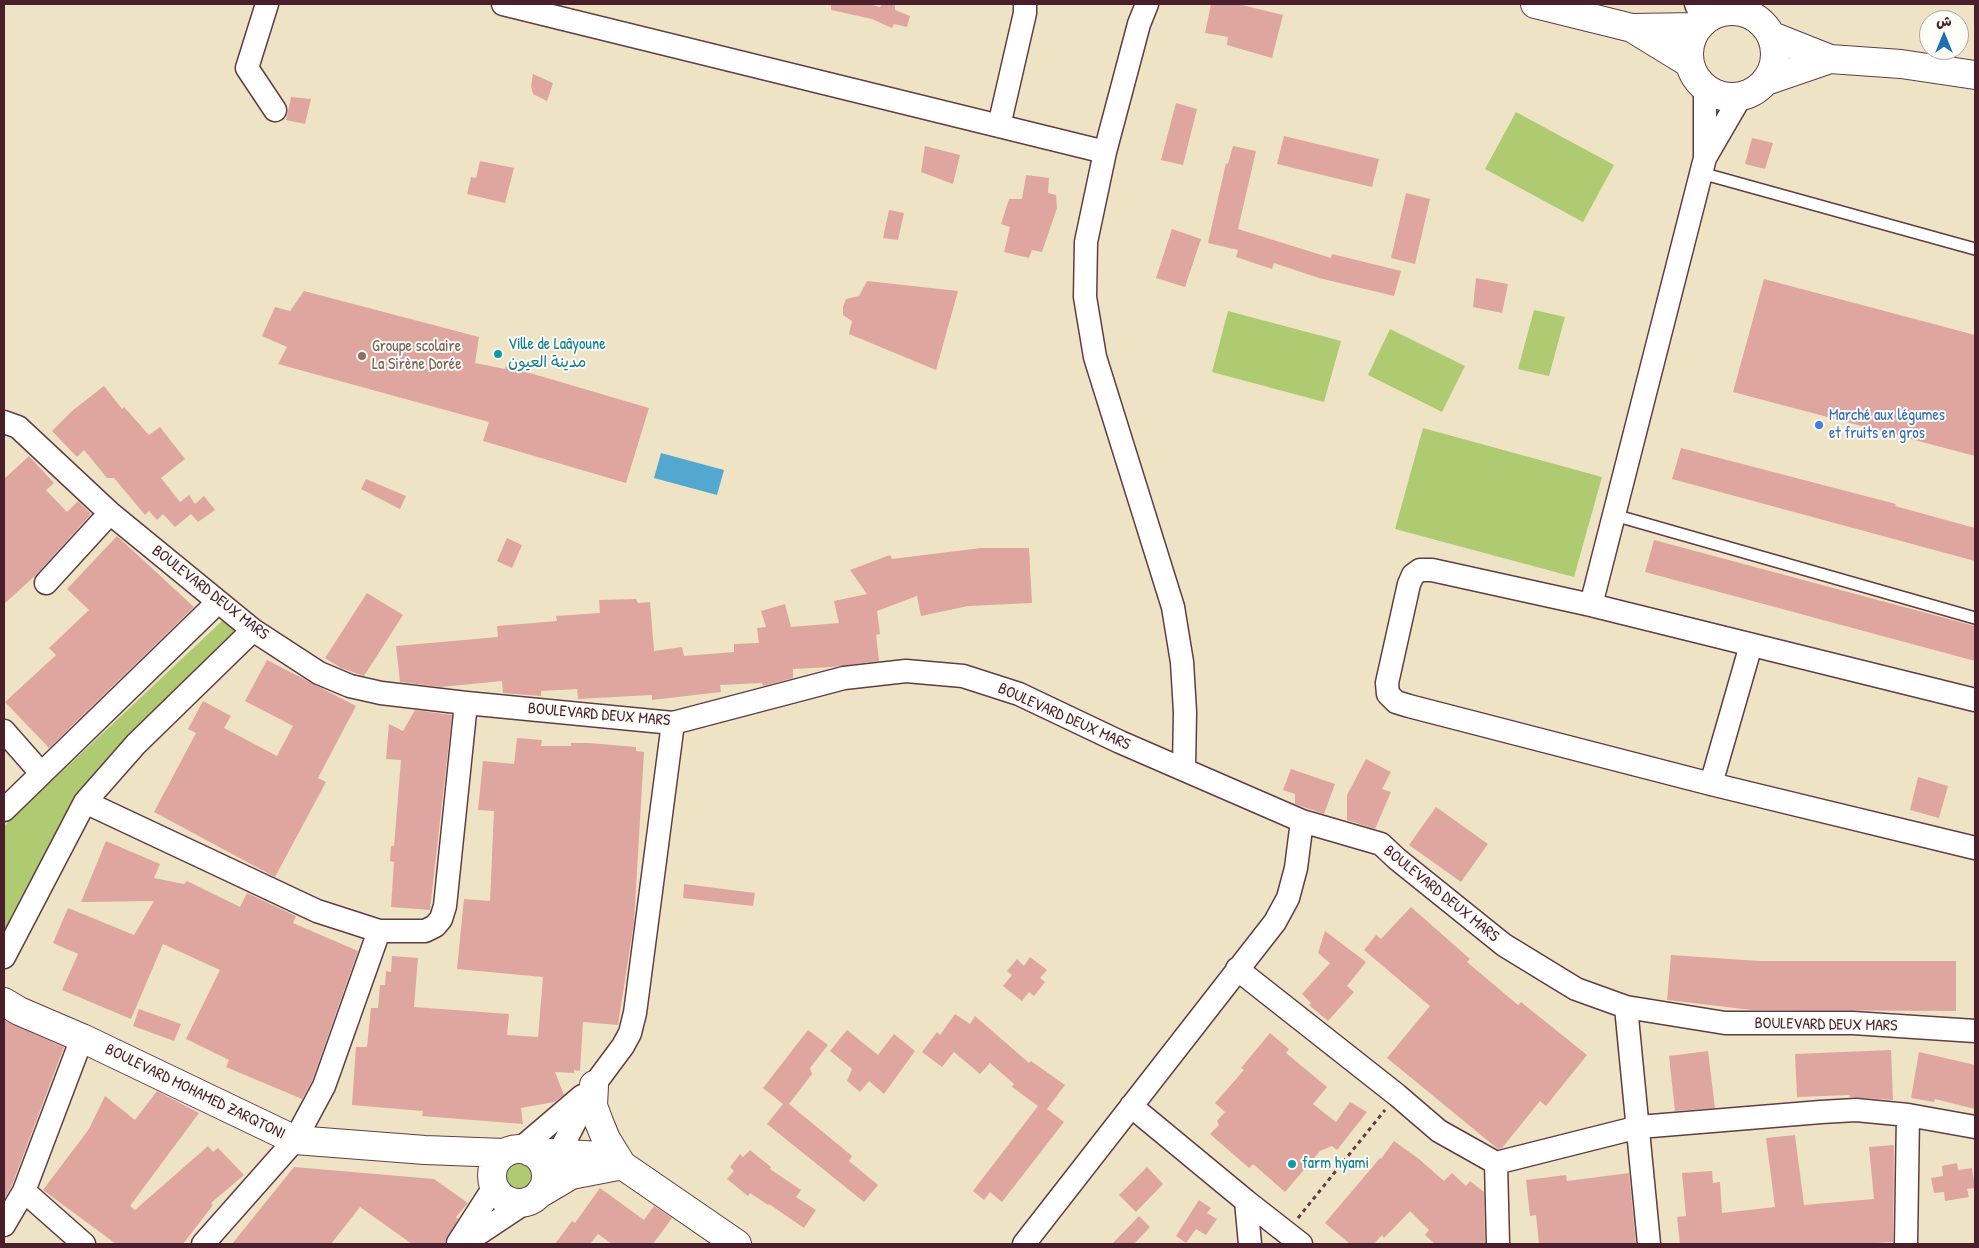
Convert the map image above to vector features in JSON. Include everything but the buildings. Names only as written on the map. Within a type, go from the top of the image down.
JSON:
[{"type":"street","points":[[267,4],[247,68],[275,110]]},
{"type":"street","points":[[503,4],[1104,152]]},
{"type":"street","points":[[999,126],[1025,13],[1025,4]]},
{"type":"street","points":[[1535,4],[1596,11],[1632,28],[1689,63]]},
{"type":"street","points":[[1632,28],[1731,10],[1744,12],[1756,17],[1772,36],[1775,52],[1773,67],[1766,81]]},
{"type":"street","points":[[1142,11],[1104,152],[1086,242],[1085,298],[1095,357],[1173,607],[1182,662],[1185,712],[1184,769]]},
{"type":"street","points":[[1700,16],[1691,37],[1689,63],[1695,77],[1705,88],[1722,96],[1741,96],[1750,93],[1766,81],[1830,59]]},
{"type":"street","points":[[1772,36],[1830,59],[1901,64],[1975,75]]},
{"type":"street","points":[[1591,605],[1703,166],[1705,88]]},
{"type":"street","points":[[1703,166],[1741,96]]},
{"type":"street","name":"BOULEVARD DEUX MARS","points":[[4,422],[18,427],[110,513],[217,603],[253,630],[319,673],[350,686],[381,693],[466,703],[673,723],[844,678],[906,671],[963,676],[1019,694],[1302,821],[1382,844],[1504,945],[1532,965],[1576,989],[1626,1007],[1725,1023],[1853,1023],[1975,1031]]},
{"type":"street","points":[[46,583],[110,513]]},
{"type":"street","points":[[1975,700],[1591,605],[1432,570],[1420,570],[1413,575],[1409,584],[1387,683],[1388,694],[1396,702],[1409,706],[1711,784],[1975,848]]},
{"type":"street","points":[[4,810],[217,603]]},
{"type":"street","points":[[4,957],[85,802],[136,744],[253,630]]},
{"type":"street","points":[[1711,784],[1751,645]]},
{"type":"street","points":[[85,802],[317,911],[379,932],[425,930],[435,926],[441,919],[445,906],[466,703]]},
{"type":"street","points":[[463,1244],[536,1192],[594,1086],[624,1046],[630,1033],[635,1013],[673,723]]},
{"type":"street","points":[[4,731],[41,772]]},
{"type":"street","points":[[1024,1244],[1275,922],[1288,898],[1296,868],[1302,821]]},
{"type":"street","points":[[203,1244],[295,1140],[324,1086],[379,932]]},
{"type":"street","points":[[1237,969],[1397,1095],[1439,1131],[1496,1163],[1639,1127],[1856,1110],[1908,1115],[1975,1127]]},
{"type":"street","name":"BOULEVARD MOHAMED ZARQTONI","points":[[4,1002],[19,1011],[82,1038],[295,1140],[424,1150],[559,1153],[601,1156],[622,1165]]},
{"type":"street","points":[[1626,1007],[1649,1244]]},
{"type":"street","points":[[4,1225],[24,1191],[82,1038]]},
{"type":"street","points":[[457,1244],[493,1183],[494,1164],[518,1152],[594,1086]]},
{"type":"street","points":[[594,1086],[593,1106],[606,1139],[622,1165],[738,1244]]},
{"type":"street","points":[[1131,1106],[1294,1238]]},
{"type":"street","points":[[1906,1244],[1908,1115]]},
{"type":"street","points":[[424,1150],[493,1183],[503,1198],[510,1202],[571,1175],[622,1165]]},
{"type":"street","points":[[518,1152],[541,1161],[545,1173],[536,1192]]},
{"type":"street","points":[[1496,1163],[1498,1244]]},
{"type":"street","points":[[24,1191],[84,1244]]},
{"type":"street","points":[[1246,1201],[1250,1244]]},
{"type":"lane","points":[[1703,166],[1975,249]]},
{"type":"lane","points":[[1614,515],[1975,618]]},
{"type":"path","points":[[1294,1238],[1397,1095]]},
{"type":"green space","points":[[1516,112],[1614,165],[1583,222],[1485,169]]},
{"type":"green space","points":[[1534,310],[1565,317],[1549,376],[1518,369]]},
{"type":"green space","points":[[1228,311],[1341,341],[1324,402],[1212,372]]},
{"type":"green space","points":[[1390,329],[1465,366],[1442,412],[1368,375]]},
{"type":"green space","points":[[1423,428],[1602,477],[1574,577],[1395,529]]},
{"type":"green space","points":[[233,619],[238,633],[79,793],[4,958],[4,826],[222,621]]},
{"type":"green space","points":[[517,1157],[531,1162],[536,1176],[531,1190],[517,1195],[503,1190],[498,1176],[503,1162]]},
{"type":"water","points":[[661,453],[724,470],[717,495],[654,478]]},
{"type":"place","name":"Ville de Laâyoune مدينة العيون","points":[[498,354]]},
{"type":"place","name":"Groupe scolaire La Sirène Dorée","points":[[362,356]]},
{"type":"place","name":"Marché aux légumes et fruits en gros","points":[[1819,425]]},
{"type":"place","name":"farm hyami","points":[[1292,1164]]}]
